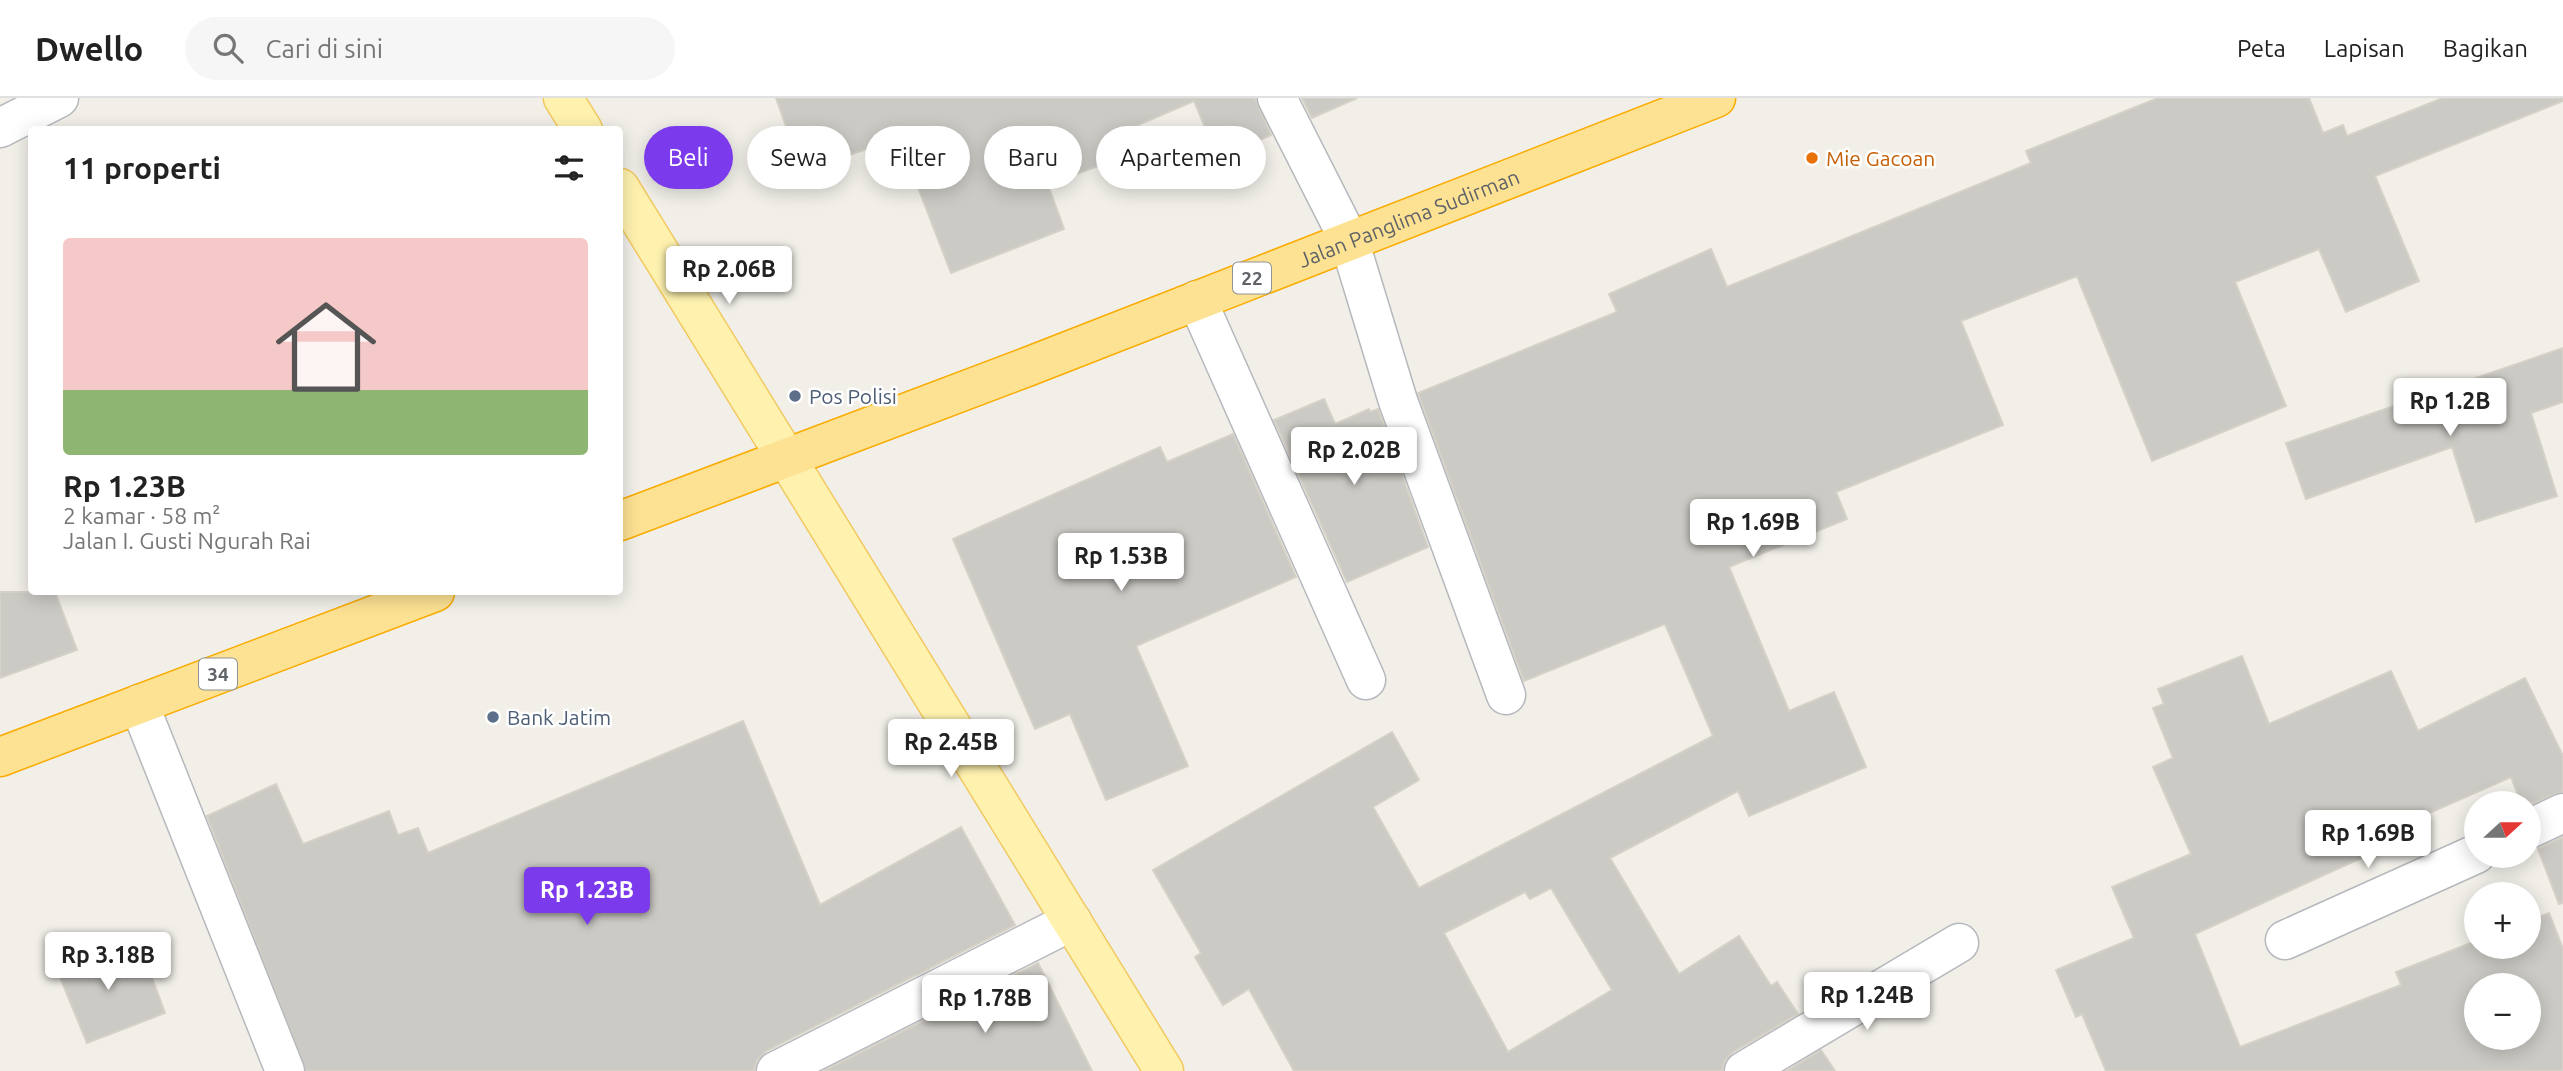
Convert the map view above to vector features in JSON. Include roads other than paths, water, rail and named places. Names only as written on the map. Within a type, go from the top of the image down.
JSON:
[{"type":"highway","name":"Jalan Panglima Sudirman","points":[[623,520],[1716,98]]},
{"type":"highway","name":"34","points":[[0,757],[427,595]]},
{"type":"main road","points":[[563,98],[580,126]]},
{"type":"main road","points":[[623,192],[1164,1071]]},
{"type":"street","points":[[0,128],[59,98]]},
{"type":"street","points":[[1278,98],[1349,240],[1398,401],[1506,695]]},
{"type":"street","points":[[1197,300],[1366,680]]},
{"type":"street","points":[[139,704],[285,1071]]},
{"type":"street","points":[[2541,823],[2563,813]]},
{"type":"street","points":[[2285,940],[2464,859]]},
{"type":"street","points":[[776,1071],[1072,920]]},
{"type":"street","points":[[1744,1071],[1959,943]]},
{"type":"place","name":"Mie Gacoan","points":[[1812,158]]},
{"type":"place","name":"Pos Polisi","points":[[795,396]]},
{"type":"place","name":"Bank Jatim","points":[[493,717]]}]
